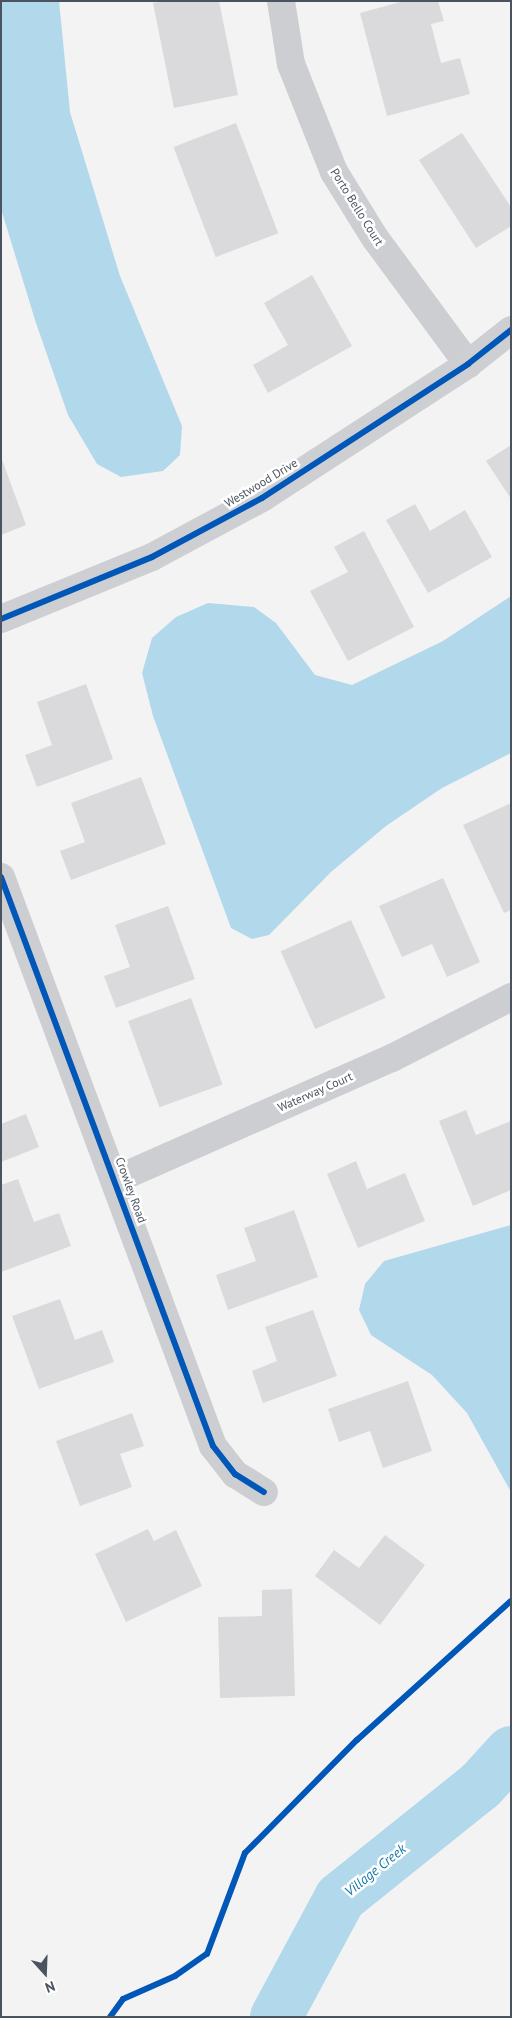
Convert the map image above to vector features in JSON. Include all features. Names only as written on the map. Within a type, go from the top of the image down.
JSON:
[{"type":"street","name":"Porto Bello Court","points":[[281,1],[291,64],[334,172],[375,238],[468,364]]},
{"type":"street","name":"Westwood Drive","points":[[1,619],[152,557],[253,502],[468,364],[511,330]]},
{"type":"street","name":"Crowley Road","points":[[1,877],[213,1446],[235,1474],[264,1492]]},
{"type":"street","name":"Waterway Court","points":[[115,1180],[392,1058],[511,997]]},
{"type":"water","points":[[1,1],[59,1],[70,112],[120,276],[182,426],[180,455],[163,471],[121,477],[97,464],[68,415],[36,323],[1,209]]},
{"type":"water","points":[[511,596],[511,753],[442,788],[386,826],[331,872],[269,935],[252,939],[231,928],[153,716],[142,673],[152,638],[176,617],[208,603],[254,607],[276,623],[315,675],[352,685],[443,641]]},
{"type":"water","points":[[511,1225],[511,1492],[467,1413],[432,1375],[371,1335],[359,1310],[365,1284],[384,1261]]},
{"type":"building","points":[[164,1],[219,1],[238,95],[174,108],[153,3]]},
{"type":"building","points":[[404,1],[438,1],[444,21],[431,24],[441,63],[460,58],[470,94],[387,116],[360,13]]},
{"type":"building","points":[[236,123],[278,233],[216,257],[173,147]]},
{"type":"building","points":[[462,133],[511,207],[511,226],[476,248],[419,160]]},
{"type":"building","points":[[312,275],[352,346],[268,393],[253,365],[288,345],[264,303]]},
{"type":"building","points":[[511,445],[511,499],[486,461]]},
{"type":"building","points":[[1,457],[26,525],[1,535]]},
{"type":"building","points":[[415,504],[430,531],[465,510],[492,557],[428,593],[386,520]]},
{"type":"building","points":[[364,531],[414,627],[348,661],[310,591],[348,572],[334,547]]},
{"type":"building","points":[[86,684],[113,759],[37,787],[25,755],[52,745],[37,702]]},
{"type":"building","points":[[141,777],[166,844],[71,880],[60,851],[85,842],[71,803]]},
{"type":"building","points":[[511,803],[511,910],[504,913],[463,825]]},
{"type":"building","points":[[443,878],[480,962],[447,977],[432,944],[402,957],[379,906]]},
{"type":"building","points":[[168,906],[195,979],[116,1008],[104,976],[130,967],[115,925]]},
{"type":"building","points":[[351,920],[386,998],[315,1029],[281,951]]},
{"type":"building","points":[[191,998],[222,1084],[160,1107],[128,1021]]},
{"type":"building","points":[[466,1110],[476,1135],[511,1121],[511,1190],[473,1206],[439,1121]]},
{"type":"building","points":[[26,1114],[39,1147],[1,1162],[1,1124]]},
{"type":"building","points":[[356,1161],[367,1189],[405,1173],[425,1221],[358,1248],[327,1174]]},
{"type":"building","points":[[18,1179],[34,1222],[59,1213],[71,1246],[1,1272],[1,1185]]},
{"type":"building","points":[[294,1210],[318,1277],[228,1310],[216,1275],[256,1261],[244,1228]]},
{"type":"building","points":[[60,1299],[75,1340],[102,1330],[114,1362],[39,1389],[12,1316]]},
{"type":"building","points":[[313,1310],[337,1376],[263,1403],[252,1371],[277,1361],[265,1327]]},
{"type":"building","points":[[408,1381],[432,1451],[383,1468],[370,1431],[339,1442],[328,1409]]},
{"type":"building","points":[[132,1413],[144,1446],[120,1454],[132,1487],[80,1506],[56,1441]]},
{"type":"building","points":[[148,1529],[154,1541],[176,1530],[202,1586],[126,1622],[95,1554]]},
{"type":"building","points":[[385,1535],[425,1565],[380,1625],[315,1576],[334,1550],[359,1568]]},
{"type":"building","points":[[292,1589],[295,1696],[220,1698],[218,1617],[262,1616],[262,1590]]},
{"type":"waterway","name":"Village Creek","points":[[276,2017],[340,1898],[480,1786],[511,1752]]},
{"type":"cycle path","points":[[1,619],[152,557],[262,498],[468,364],[511,330]]},
{"type":"cycle path","points":[[1,877],[213,1446],[235,1474],[264,1492]]},
{"type":"cycle path","points":[[110,2017],[123,1999],[175,1976],[207,1954],[245,1853],[357,1740],[511,1601]]}]
